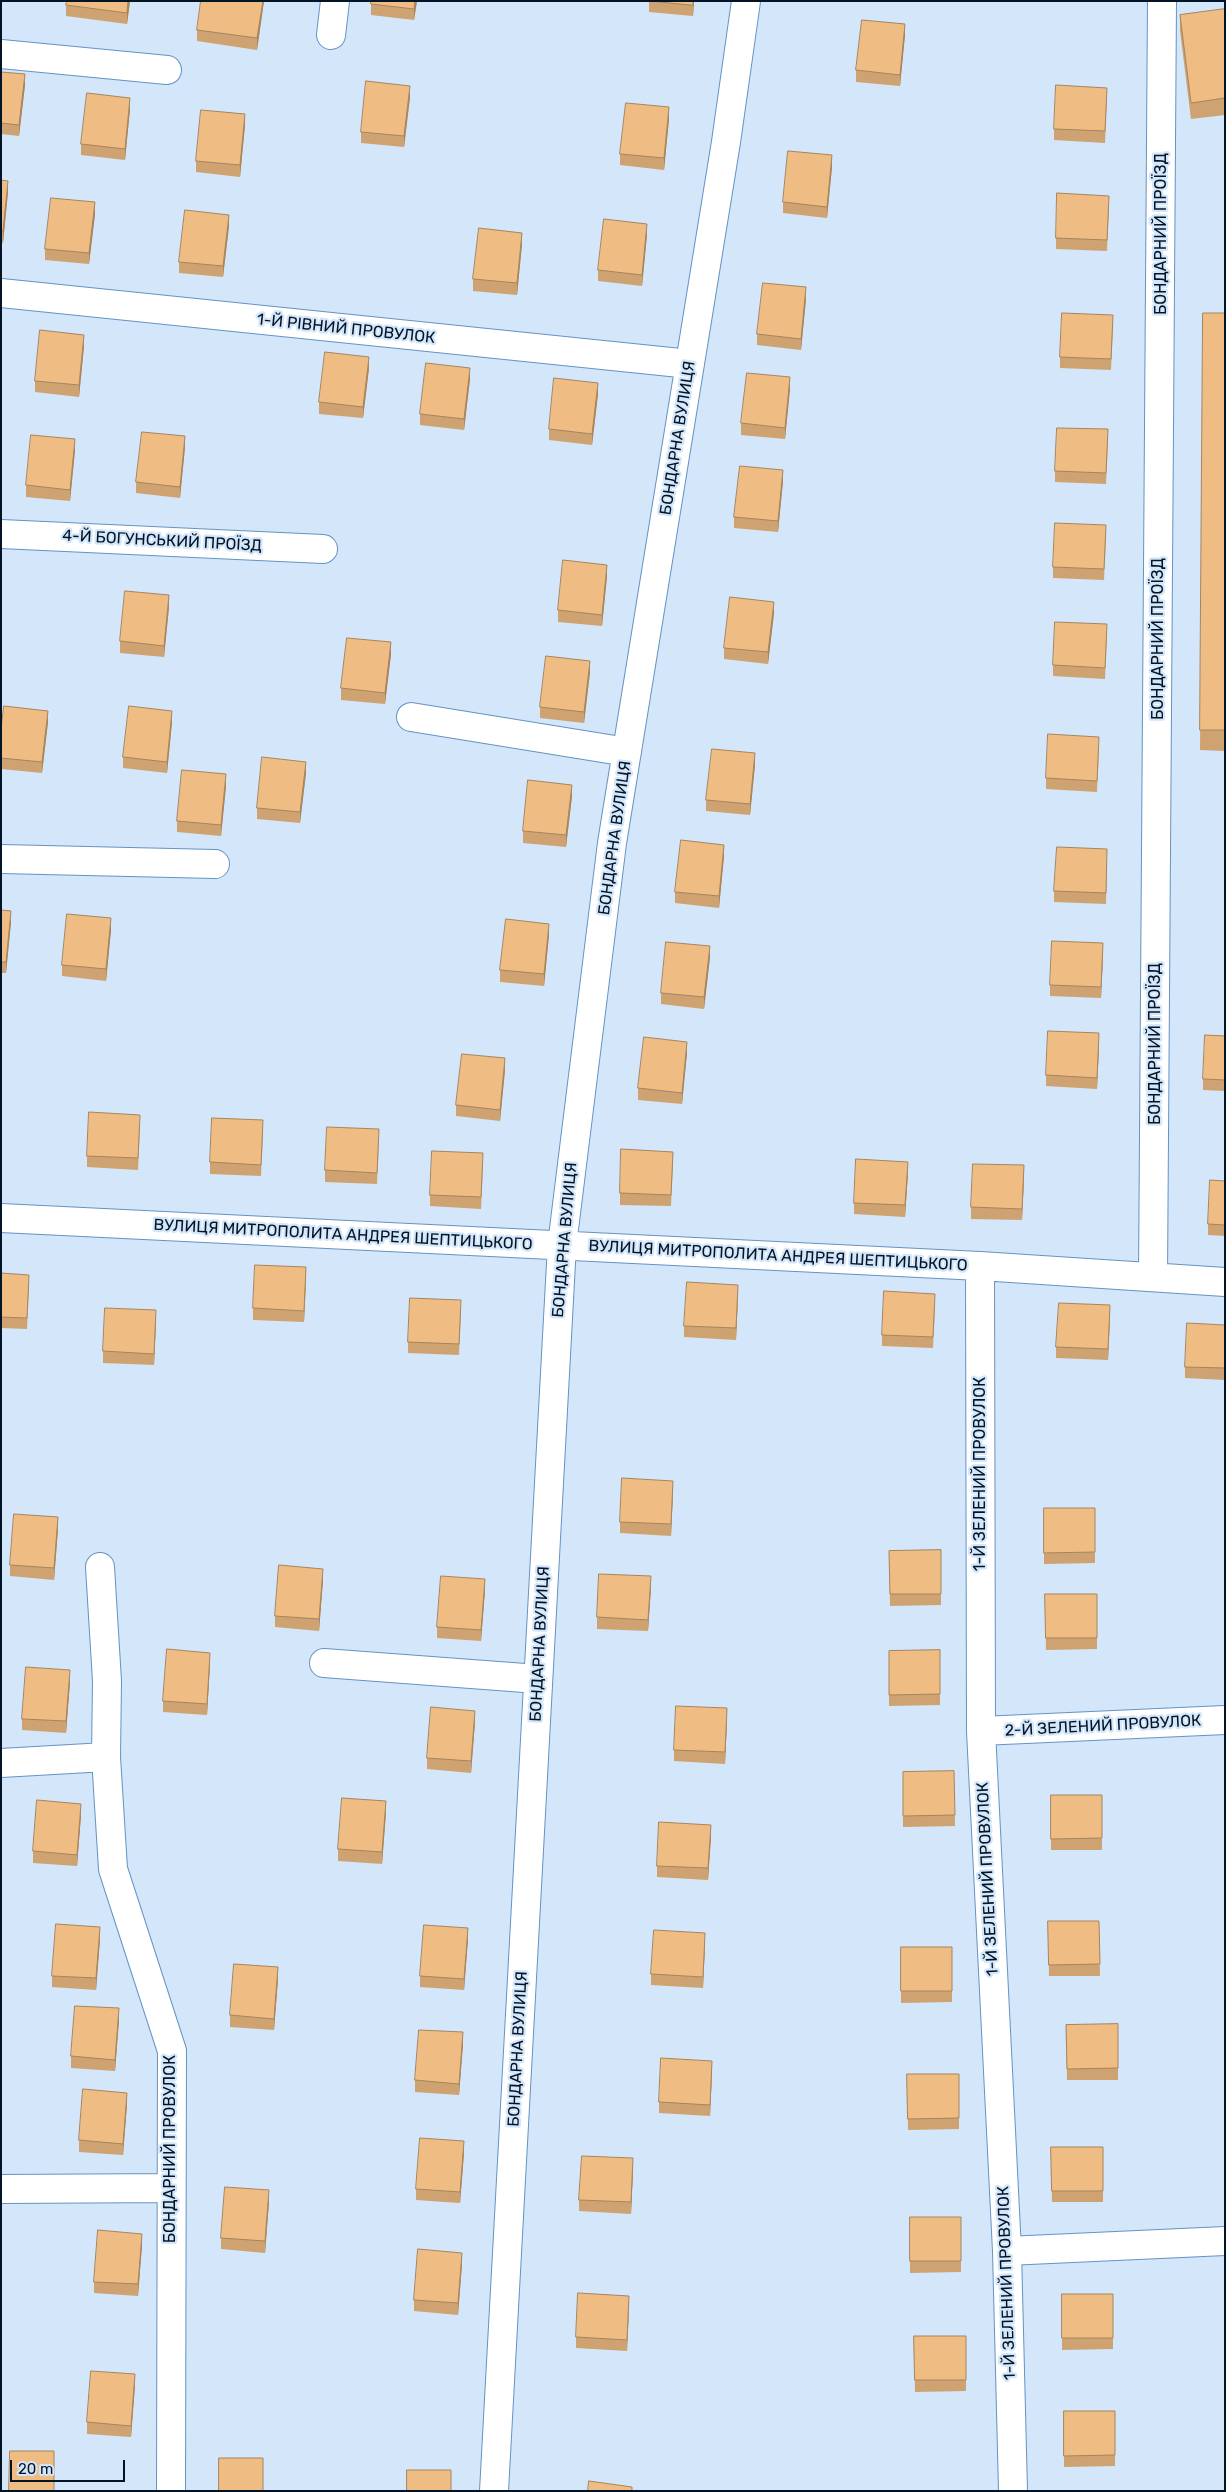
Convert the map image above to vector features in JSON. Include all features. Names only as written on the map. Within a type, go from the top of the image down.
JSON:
[{"type":"street","points":[[331,35],[335,1]]},
{"type":"street","name":"БОНДАРНА ВУЛИЦЯ","points":[[494,2491],[562,1245],[612,843],[690,364],[746,1]]},
{"type":"street","name":"БОНДАРНИЙ ПРОЇЗД","points":[[1153,1277],[1162,1]]},
{"type":"street","points":[[1,54],[167,70]]},
{"type":"street","name":"1-Й РІВНИЙ ПРОВУЛОК","points":[[1,293],[690,364]]},
{"type":"street","name":"4-Й БОГУНСЬКИЙ ПРОЇЗД","points":[[1,534],[323,549]]},
{"type":"street","points":[[411,717],[627,752]]},
{"type":"street","points":[[1,859],[215,864]]},
{"type":"street","name":"ВУЛИЦЯ МИТРОПОЛИТА АНДРЕЯ ШЕПТИЦЬКОГО","points":[[1,1218],[980,1266],[1225,1282]]},
{"type":"street","name":"1-Й ЗЕЛЕНИЙ ПРОВУЛОК","points":[[980,1266],[981,1731],[1007,2252],[1013,2491]]},
{"type":"street","name":"БОНДАРНИЙ ПРОВУЛОК","points":[[100,1568],[107,1681],[106,1757],[112,1869],[172,2052],[171,2491]]},
{"type":"street","points":[[324,1663],[538,1678]]},
{"type":"street","name":"2-Й ЗЕЛЕНИЙ ПРОВУЛОК","points":[[981,1731],[1225,1720]]},
{"type":"street","points":[[1,1763],[106,1757]]},
{"type":"street","points":[[1,2189],[171,2188]]},
{"type":"street","points":[[1007,2252],[1225,2241]]},
{"type":"building","points":[[67,1],[128,1],[127,13],[66,5]]},
{"type":"building","points":[[201,1],[263,1],[257,38],[197,30]]},
{"type":"building","points":[[371,1],[415,1],[414,9],[371,4]]},
{"type":"building","points":[[651,1],[693,1],[693,5]]},
{"type":"building","points":[[1225,9],[1225,98],[1191,103],[1180,15]]},
{"type":"building","points":[[862,20],[905,24],[900,75],[856,70]]},
{"type":"building","points":[[1,72],[25,74],[19,125],[1,123]]},
{"type":"building","points":[[366,81],[410,86],[404,136],[361,132]]},
{"type":"building","points":[[1056,85],[1107,88],[1105,131],[1054,129]]},
{"type":"building","points":[[87,93],[130,98],[125,149],[81,144]]},
{"type":"building","points":[[626,103],[669,107],[664,158],[620,154]]},
{"type":"building","points":[[201,110],[245,114],[240,165],[196,161]]},
{"type":"building","points":[[788,151],[832,155],[827,207],[783,202]]},
{"type":"building","points":[[1,180],[8,181],[3,231],[1,231]]},
{"type":"building","points":[[1057,193],[1109,196],[1107,240],[1056,238]]},
{"type":"building","points":[[51,198],[95,202],[89,253],[45,249]]},
{"type":"building","points":[[185,210],[229,215],[223,266],[179,262]]},
{"type":"building","points":[[604,219],[647,224],[642,275],[598,270]]},
{"type":"building","points":[[479,228],[522,233],[517,283],[473,279]]},
{"type":"building","points":[[763,283],[806,287],[801,339],[757,334]]},
{"type":"building","points":[[1062,313],[1113,315],[1111,359],[1060,357]]},
{"type":"building","points":[[1203,313],[1225,313],[1225,730],[1200,730]]},
{"type":"building","points":[[40,330],[84,335],[79,385],[35,381]]},
{"type":"building","points":[[325,352],[369,357],[363,407],[319,402]]},
{"type":"building","points":[[426,363],[470,368],[464,419],[420,414]]},
{"type":"building","points":[[747,373],[790,377],[785,428],[741,423]]},
{"type":"building","points":[[554,378],[598,383],[592,434],[549,429]]},
{"type":"building","points":[[1057,428],[1108,429],[1106,473],[1055,471]]},
{"type":"building","points":[[142,432],[185,436],[180,487],[136,482]]},
{"type":"building","points":[[31,435],[75,439],[70,490],[26,485]]},
{"type":"building","points":[[740,466],[783,470],[778,521],[734,517]]},
{"type":"building","points":[[1055,523],[1106,525],[1104,569],[1053,567]]},
{"type":"building","points":[[563,560],[607,565],[602,615],[558,610]]},
{"type":"building","points":[[125,591],[169,595],[164,646],[120,641]]},
{"type":"building","points":[[730,597],[774,602],[768,652],[724,648]]},
{"type":"building","points":[[1055,622],[1107,624],[1105,668],[1053,665]]},
{"type":"building","points":[[347,638],[391,642],[385,693],[341,688]]},
{"type":"building","points":[[546,656],[590,661],[584,712],[540,707]]},
{"type":"building","points":[[4,706],[48,711],[42,762],[1,758],[1,730]]},
{"type":"building","points":[[129,706],[172,711],[167,762],[123,757]]},
{"type":"building","points":[[1048,734],[1099,737],[1097,781],[1046,778]]},
{"type":"building","points":[[712,749],[755,753],[750,804],[706,800]]},
{"type":"building","points":[[262,757],[306,762],[300,812],[257,808]]},
{"type":"building","points":[[182,770],[226,774],[221,825],[177,821]]},
{"type":"building","points":[[528,780],[572,785],[566,835],[523,831]]},
{"type":"building","points":[[681,840],[724,845],[719,896],[675,892]]},
{"type":"building","points":[[1057,847],[1107,849],[1106,893],[1054,891]]},
{"type":"building","points":[[1,910],[11,911],[6,962],[1,962]]},
{"type":"building","points":[[67,914],[111,918],[106,969],[62,965]]},
{"type":"building","points":[[506,919],[549,924],[544,974],[500,970]]},
{"type":"building","points":[[1052,941],[1103,943],[1101,987],[1050,985]]},
{"type":"building","points":[[666,942],[710,946],[704,997],[661,993]]},
{"type":"building","points":[[1048,1031],[1099,1033],[1097,1078],[1046,1075]]},
{"type":"building","points":[[1205,1035],[1225,1036],[1225,1080],[1203,1079]]},
{"type":"building","points":[[644,1037],[687,1042],[682,1093],[638,1088]]},
{"type":"building","points":[[462,1054],[505,1058],[500,1110],[456,1105]]},
{"type":"building","points":[[89,1112],[140,1115],[138,1158],[87,1156]]},
{"type":"building","points":[[212,1118],[263,1120],[261,1165],[210,1162]]},
{"type":"building","points":[[327,1127],[379,1129],[377,1173],[325,1170]]},
{"type":"building","points":[[621,1149],[673,1152],[671,1195],[620,1193]]},
{"type":"building","points":[[432,1151],[483,1153],[481,1197],[430,1195]]},
{"type":"building","points":[[856,1159],[908,1162],[905,1205],[854,1203]]},
{"type":"building","points":[[973,1164],[1024,1165],[1022,1209],[971,1207]]},
{"type":"building","points":[[1210,1180],[1225,1181],[1225,1225],[1208,1224]]},
{"type":"building","points":[[255,1265],[306,1267],[304,1311],[253,1308]]},
{"type":"building","points":[[1,1273],[29,1275],[27,1318],[1,1317]]},
{"type":"building","points":[[687,1282],[738,1285],[736,1328],[684,1326]]},
{"type":"building","points":[[884,1291],[935,1294],[933,1337],[882,1335]]},
{"type":"building","points":[[410,1298],[461,1300],[459,1344],[408,1342]]},
{"type":"building","points":[[1059,1303],[1110,1305],[1108,1349],[1056,1347]]},
{"type":"building","points":[[105,1308],[156,1310],[154,1354],[103,1351]]},
{"type":"building","points":[[1187,1323],[1225,1325],[1225,1368],[1185,1367]]},
{"type":"building","points":[[622,1478],[673,1481],[671,1524],[620,1522]]},
{"type":"building","points":[[1044,1508],[1095,1508],[1095,1552],[1044,1553]]},
{"type":"building","points":[[14,1514],[58,1517],[54,1568],[10,1565]]},
{"type":"building","points":[[941,1550],[941,1594],[890,1594],[889,1551]]},
{"type":"building","points":[[279,1565],[323,1569],[319,1619],[275,1616]]},
{"type":"building","points":[[599,1574],[651,1576],[648,1620],[597,1617]]},
{"type":"building","points":[[441,1576],[485,1579],[481,1630],[437,1627]]},
{"type":"building","points":[[1045,1594],[1097,1594],[1097,1638],[1046,1638]]},
{"type":"building","points":[[167,1649],[210,1653],[207,1704],[163,1701]]},
{"type":"building","points":[[940,1650],[940,1694],[889,1695],[889,1651]]},
{"type":"building","points":[[26,1667],[70,1670],[66,1721],[22,1719]]},
{"type":"building","points":[[676,1706],[727,1708],[725,1752],[674,1750]]},
{"type":"building","points":[[431,1707],[475,1711],[471,1761],[427,1758]]},
{"type":"building","points":[[954,1771],[955,1815],[903,1816],[903,1772]]},
{"type":"building","points":[[1051,1795],[1102,1795],[1102,1838],[1051,1839]]},
{"type":"building","points":[[342,1798],[386,1801],[382,1852],[338,1849]]},
{"type":"building","points":[[37,1800],[81,1804],[77,1855],[33,1851]]},
{"type":"building","points":[[659,1822],[711,1825],[708,1868],[657,1866]]},
{"type":"building","points":[[1048,1921],[1099,1921],[1100,1964],[1049,1965]]},
{"type":"building","points":[[56,1924],[100,1927],[96,1978],[52,1976]]},
{"type":"building","points":[[424,1925],[468,1928],[464,1979],[420,1976]]},
{"type":"building","points":[[654,1930],[705,1933],[703,1977],[651,1974]]},
{"type":"building","points":[[901,1947],[952,1947],[952,1991],[901,1991]]},
{"type":"building","points":[[234,1964],[278,1967],[274,2019],[230,2015]]},
{"type":"building","points":[[75,2006],[119,2008],[115,2060],[71,2056]]},
{"type":"building","points":[[1118,2024],[1118,2068],[1067,2069],[1066,2025]]},
{"type":"building","points":[[419,2030],[463,2032],[459,2084],[415,2080]]},
{"type":"building","points":[[661,2058],[712,2061],[710,2105],[659,2102]]},
{"type":"building","points":[[907,2074],[959,2074],[959,2118],[908,2119]]},
{"type":"building","points":[[83,2089],[127,2093],[123,2144],[79,2140]]},
{"type":"building","points":[[420,2138],[464,2141],[460,2192],[416,2189]]},
{"type":"building","points":[[1051,2147],[1103,2147],[1103,2191],[1052,2191]]},
{"type":"building","points":[[582,2156],[633,2158],[631,2202],[579,2200]]},
{"type":"building","points":[[225,2187],[269,2190],[265,2241],[221,2238]]},
{"type":"building","points":[[910,2217],[961,2217],[961,2261],[910,2261]]},
{"type":"building","points":[[98,2230],[142,2234],[138,2284],[94,2282]]},
{"type":"building","points":[[418,2249],[462,2253],[458,2303],[414,2300]]},
{"type":"building","points":[[578,2293],[629,2296],[627,2340],[576,2337]]},
{"type":"building","points":[[1062,2294],[1113,2294],[1113,2338],[1062,2338]]},
{"type":"building","points":[[914,2336],[966,2336],[966,2380],[915,2380]]},
{"type":"building","points":[[91,2371],[135,2374],[131,2426],[87,2422]]},
{"type":"building","points":[[1064,2411],[1115,2411],[1115,2455],[1064,2456]]},
{"type":"building","points":[[10,2451],[54,2451],[54,2491],[9,2491]]},
{"type":"building","points":[[219,2458],[263,2458],[263,2491],[219,2491]]},
{"type":"building","points":[[407,2470],[451,2470],[451,2491],[407,2491]]},
{"type":"building","points":[[589,2481],[632,2487],[632,2491],[588,2491]]}]
